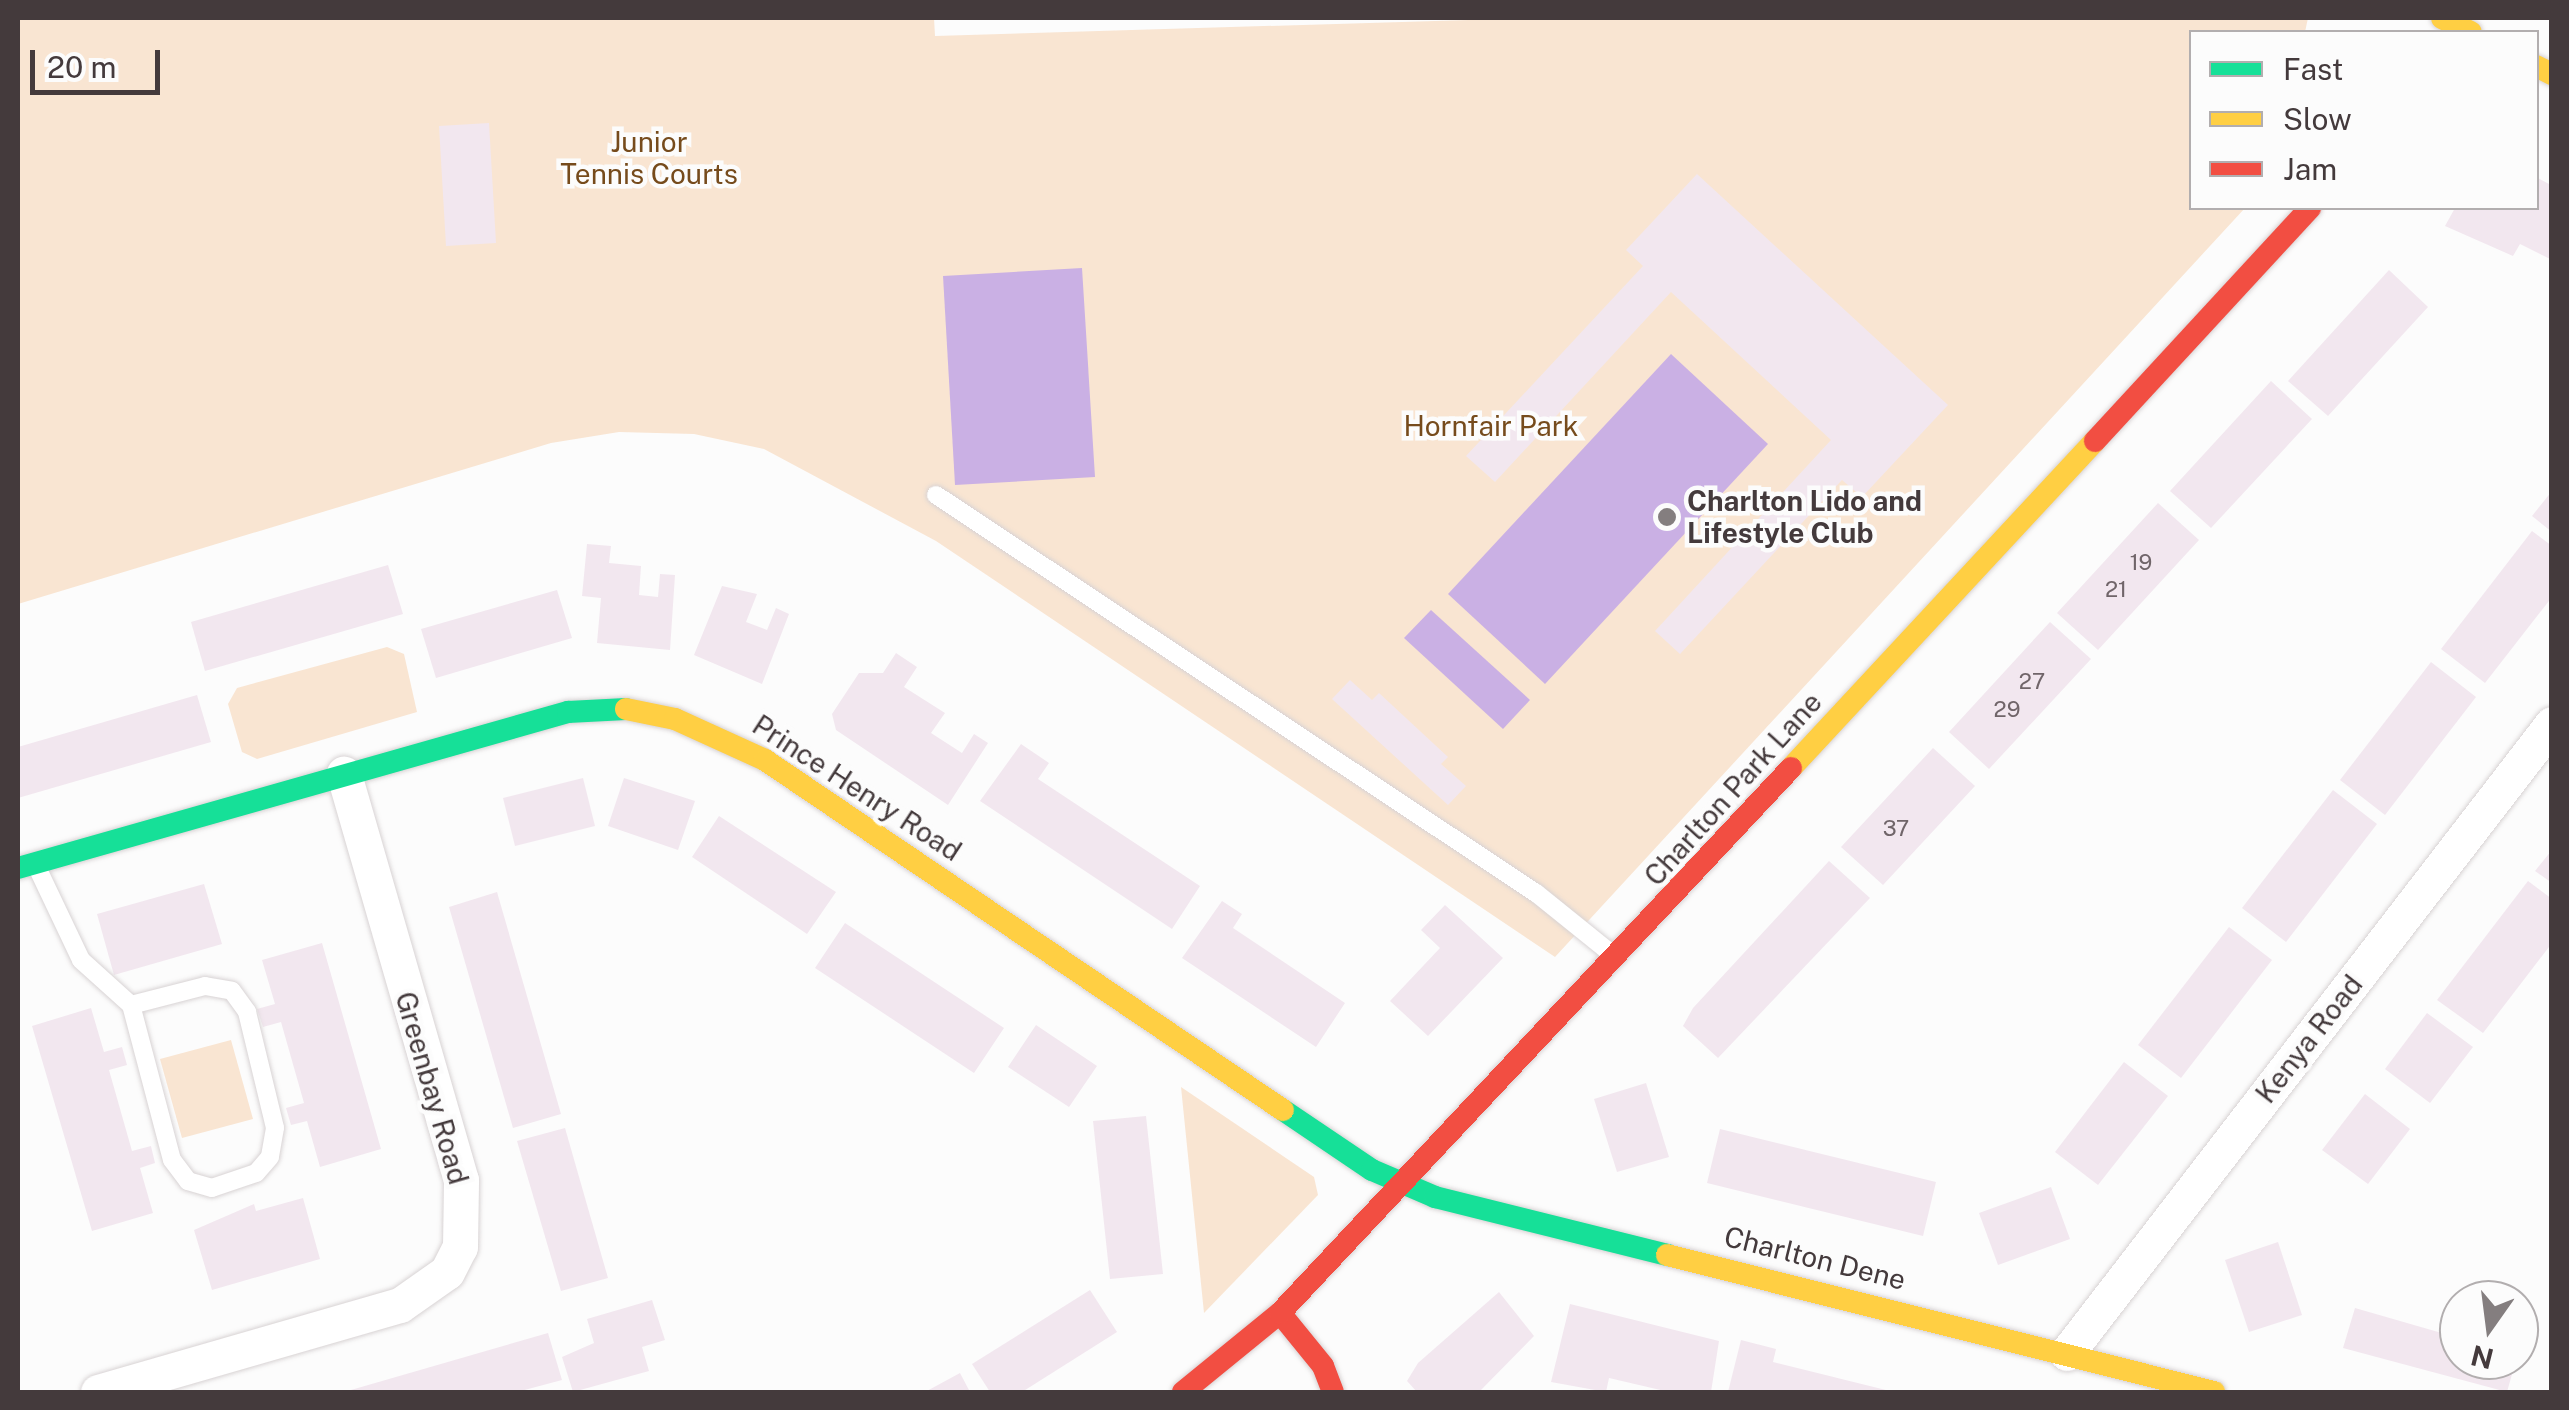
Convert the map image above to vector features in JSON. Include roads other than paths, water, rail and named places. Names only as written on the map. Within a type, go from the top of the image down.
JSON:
[{"type":"street","name":"Charlton Park Lane","points":[[1183,1392],[1280,1312],[1618,959],[2308,210]]},
{"type":"street","name":"Prince Henry Road","points":[[26,865],[568,712],[626,709],[675,720],[765,760],[1372,1170],[1404,1183]]},
{"type":"street","name":"Kenya Road","points":[[2067,1354],[2552,724]]},
{"type":"street","name":"Greenbay Road","points":[[98,1392],[400,1305],[447,1272],[460,1246],[461,1180],[344,774]]},
{"type":"street","name":"Charlton Dene","points":[[1404,1183],[2214,1392]]},
{"type":"street","points":[[1280,1312],[1323,1366],[1333,1392]]},
{"type":"lane","points":[[936,494],[1536,893],[1618,959]]},
{"type":"lane","name":"Prince Henry Road","points":[[26,865],[81,960],[131,1004]]},
{"type":"lane","points":[[205,986],[232,991],[247,1012],[275,1128],[270,1157],[256,1173],[212,1188],[188,1181],[172,1160],[131,1004],[205,986]]},
{"type":"place","name":"Charlton Lido and Lifestyle Club","points":[[1667,517]]},
{"type":"park label","name":"Junior Tennis Courts","points":[[649,158]]},
{"type":"park label","name":"Hornfair Park","points":[[1491,426]]}]
